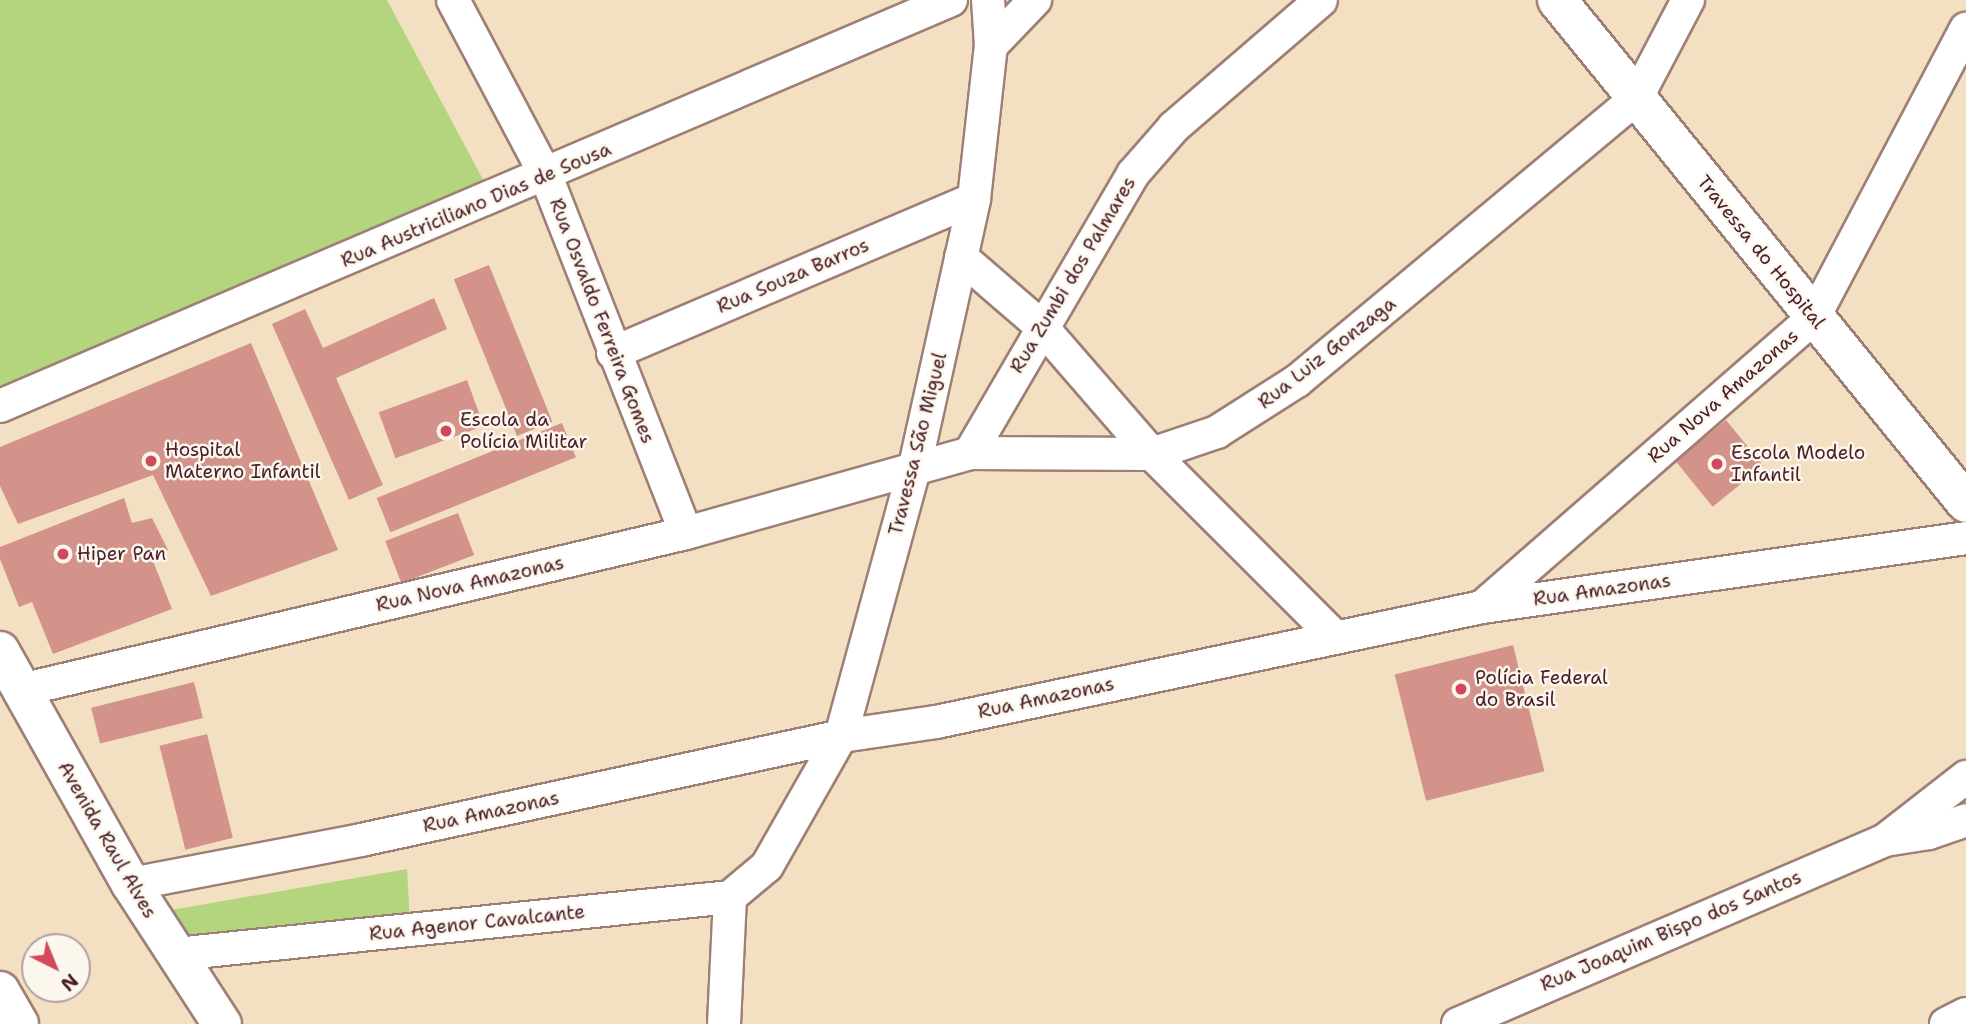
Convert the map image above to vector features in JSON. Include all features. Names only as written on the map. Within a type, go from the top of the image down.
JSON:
[{"type":"street","name":"Rua Osvaldo Ferreira Gomes","points":[[453,0],[546,176],[613,353],[686,533]]},
{"type":"street","name":"Rua Austriciliano Dias de Sousa","points":[[0,406],[546,176],[951,0]]},
{"type":"street","name":"Travessa São Miguel","points":[[730,897],[767,866],[841,736],[915,466],[974,199],[991,46],[988,0]]},
{"type":"street","points":[[991,46],[1035,0]]},
{"type":"street","name":"Rua Zumbi dos Palmares","points":[[970,453],[1041,326],[1133,174],[1174,127],[1321,0]]},
{"type":"street","name":"Travessa do Hospital","points":[[1557,0],[1966,503]]},
{"type":"street","points":[[1636,99],[1688,0]]},
{"type":"street","name":"Rua Nova Amazonas","points":[[1482,607],[1814,317],[1966,29]]},
{"type":"street","name":"Rua Luiz Gonzaga","points":[[915,466],[970,453],[1152,454],[1217,432],[1297,381],[1636,99]]},
{"type":"street","name":"Rua Souza Barros","points":[[613,353],[974,199]]},
{"type":"street","points":[[961,257],[1041,326],[1152,454],[1334,636]]},
{"type":"street","name":"Rua Nova Amazonas","points":[[21,690],[686,533],[915,466]]},
{"type":"street","name":"Rua Amazonas","points":[[131,884],[361,840],[841,736],[936,722],[1334,636],[1482,607],[1966,538]]},
{"type":"street","name":"Avenida Raul Alves","points":[[0,651],[131,884],[222,1024]]},
{"type":"street","name":"Rua Joaquim Bispo dos Santos","points":[[1458,1024],[1885,840],[1966,778]]},
{"type":"street","name":"Rua Joaquim Bispo dos Santos","points":[[1885,840],[1929,833],[1966,820]]},
{"type":"street","points":[[723,1024],[730,897]]},
{"type":"street","name":"Rua Agenor Cavalcante","points":[[176,954],[730,897]]},
{"type":"street","points":[[0,991],[19,1024]]},
{"type":"street","points":[[1946,1024],[1966,1014]]},
{"type":"green space","points":[[0,0],[387,0],[487,187],[0,393]]},
{"type":"green space","points":[[407,869],[410,924],[188,951],[166,911]]},
{"type":"building","points":[[489,265],[552,422],[517,436],[454,279]]},
{"type":"building","points":[[434,298],[447,329],[336,378],[383,485],[349,500],[272,324],[305,309],[323,348]]},
{"type":"building","name":"Hospital Materno Infantil","points":[[251,343],[338,550],[211,596],[153,475],[18,524],[0,486],[0,447]]},
{"type":"building","points":[[467,380],[484,426],[395,458],[379,412]]},
{"type":"building","points":[[1726,420],[1763,466],[1713,507],[1675,461]]},
{"type":"building","points":[[562,423],[576,457],[390,532],[377,498]]},
{"type":"building","points":[[124,498],[132,523],[152,518],[168,550],[151,556],[172,609],[53,654],[32,602],[19,607],[0,559],[0,547]]},
{"type":"building","points":[[458,513],[474,555],[401,583],[385,541]]},
{"type":"building","points":[[1513,645],[1544,771],[1426,801],[1395,675]]},
{"type":"building","points":[[194,682],[203,718],[100,744],[91,708]]},
{"type":"building","points":[[207,734],[233,838],[185,850],[159,746]]},
{"type":"place","name":"Escola da Polícia Militar","points":[[446,431]]},
{"type":"place","name":"Hospital Materno Infantil","points":[[151,461]]},
{"type":"place","name":"Escola Modelo Infantil","points":[[1717,464]]},
{"type":"place","name":"Hiper Pan","points":[[63,554]]},
{"type":"place","name":"Polícia Federal do Brasil","points":[[1461,689]]}]
